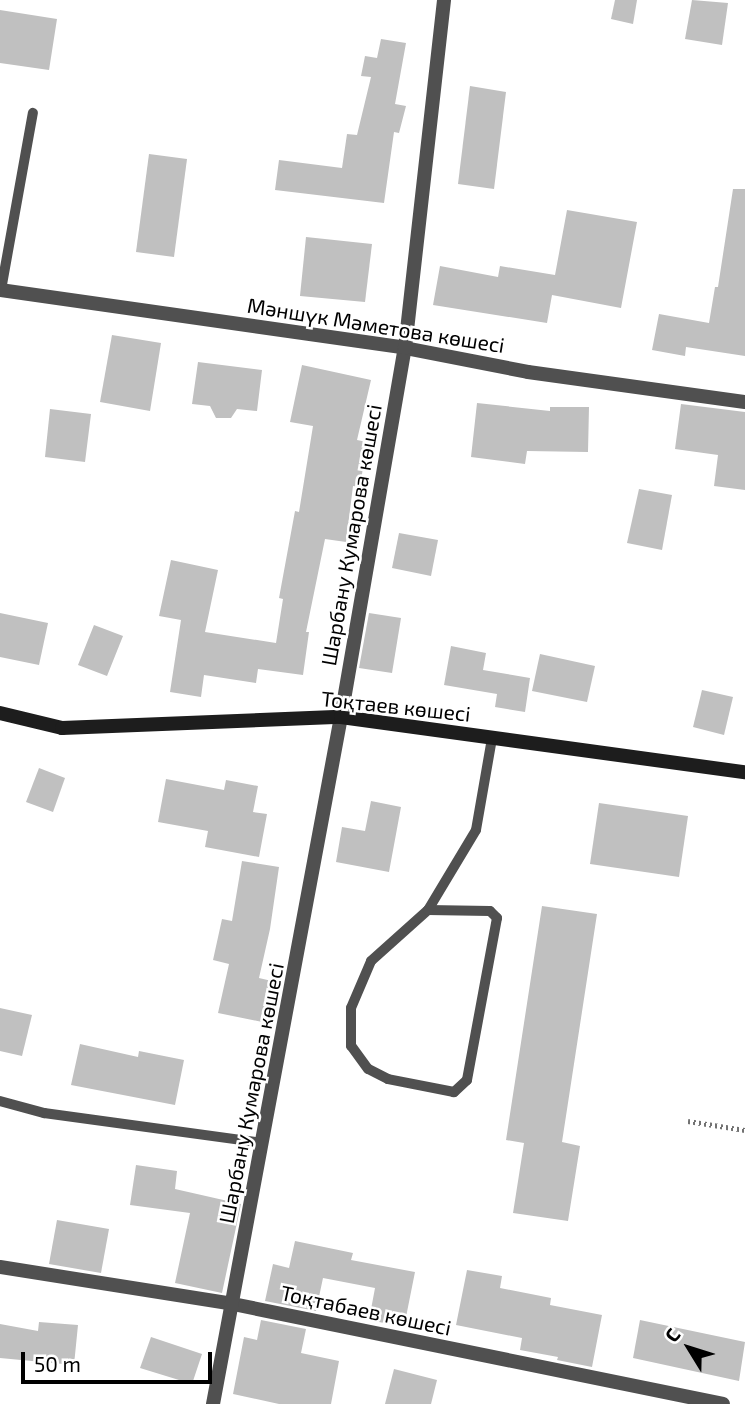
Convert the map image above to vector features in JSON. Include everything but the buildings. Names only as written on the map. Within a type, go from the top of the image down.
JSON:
[{"type":"street","name":"Шарбану Кумарова көшесі","points":[[214,1404],[341,717],[405,348],[444,0]]},
{"type":"street","name":"Мәншүк Мәметова көшесі","points":[[1,290],[405,348],[528,372],[745,402]]},
{"type":"street","name":"Тоқтаев көшесі","points":[[0,713],[62,728],[341,717],[745,772]]},
{"type":"street","name":"Тоқтабаев көшесі","points":[[0,1267],[233,1304],[723,1404]]},
{"type":"lane","points":[[1,290],[33,113]]},
{"type":"lane","points":[[428,909],[490,911],[497,918],[467,1080],[454,1091],[388,1079],[368,1069],[351,1046],[351,1008],[371,961],[428,909],[476,830],[492,738]]},
{"type":"lane","points":[[0,1101],[44,1113],[263,1143]]},
{"type":"path","points":[[688,1121],[745,1130]]}]
